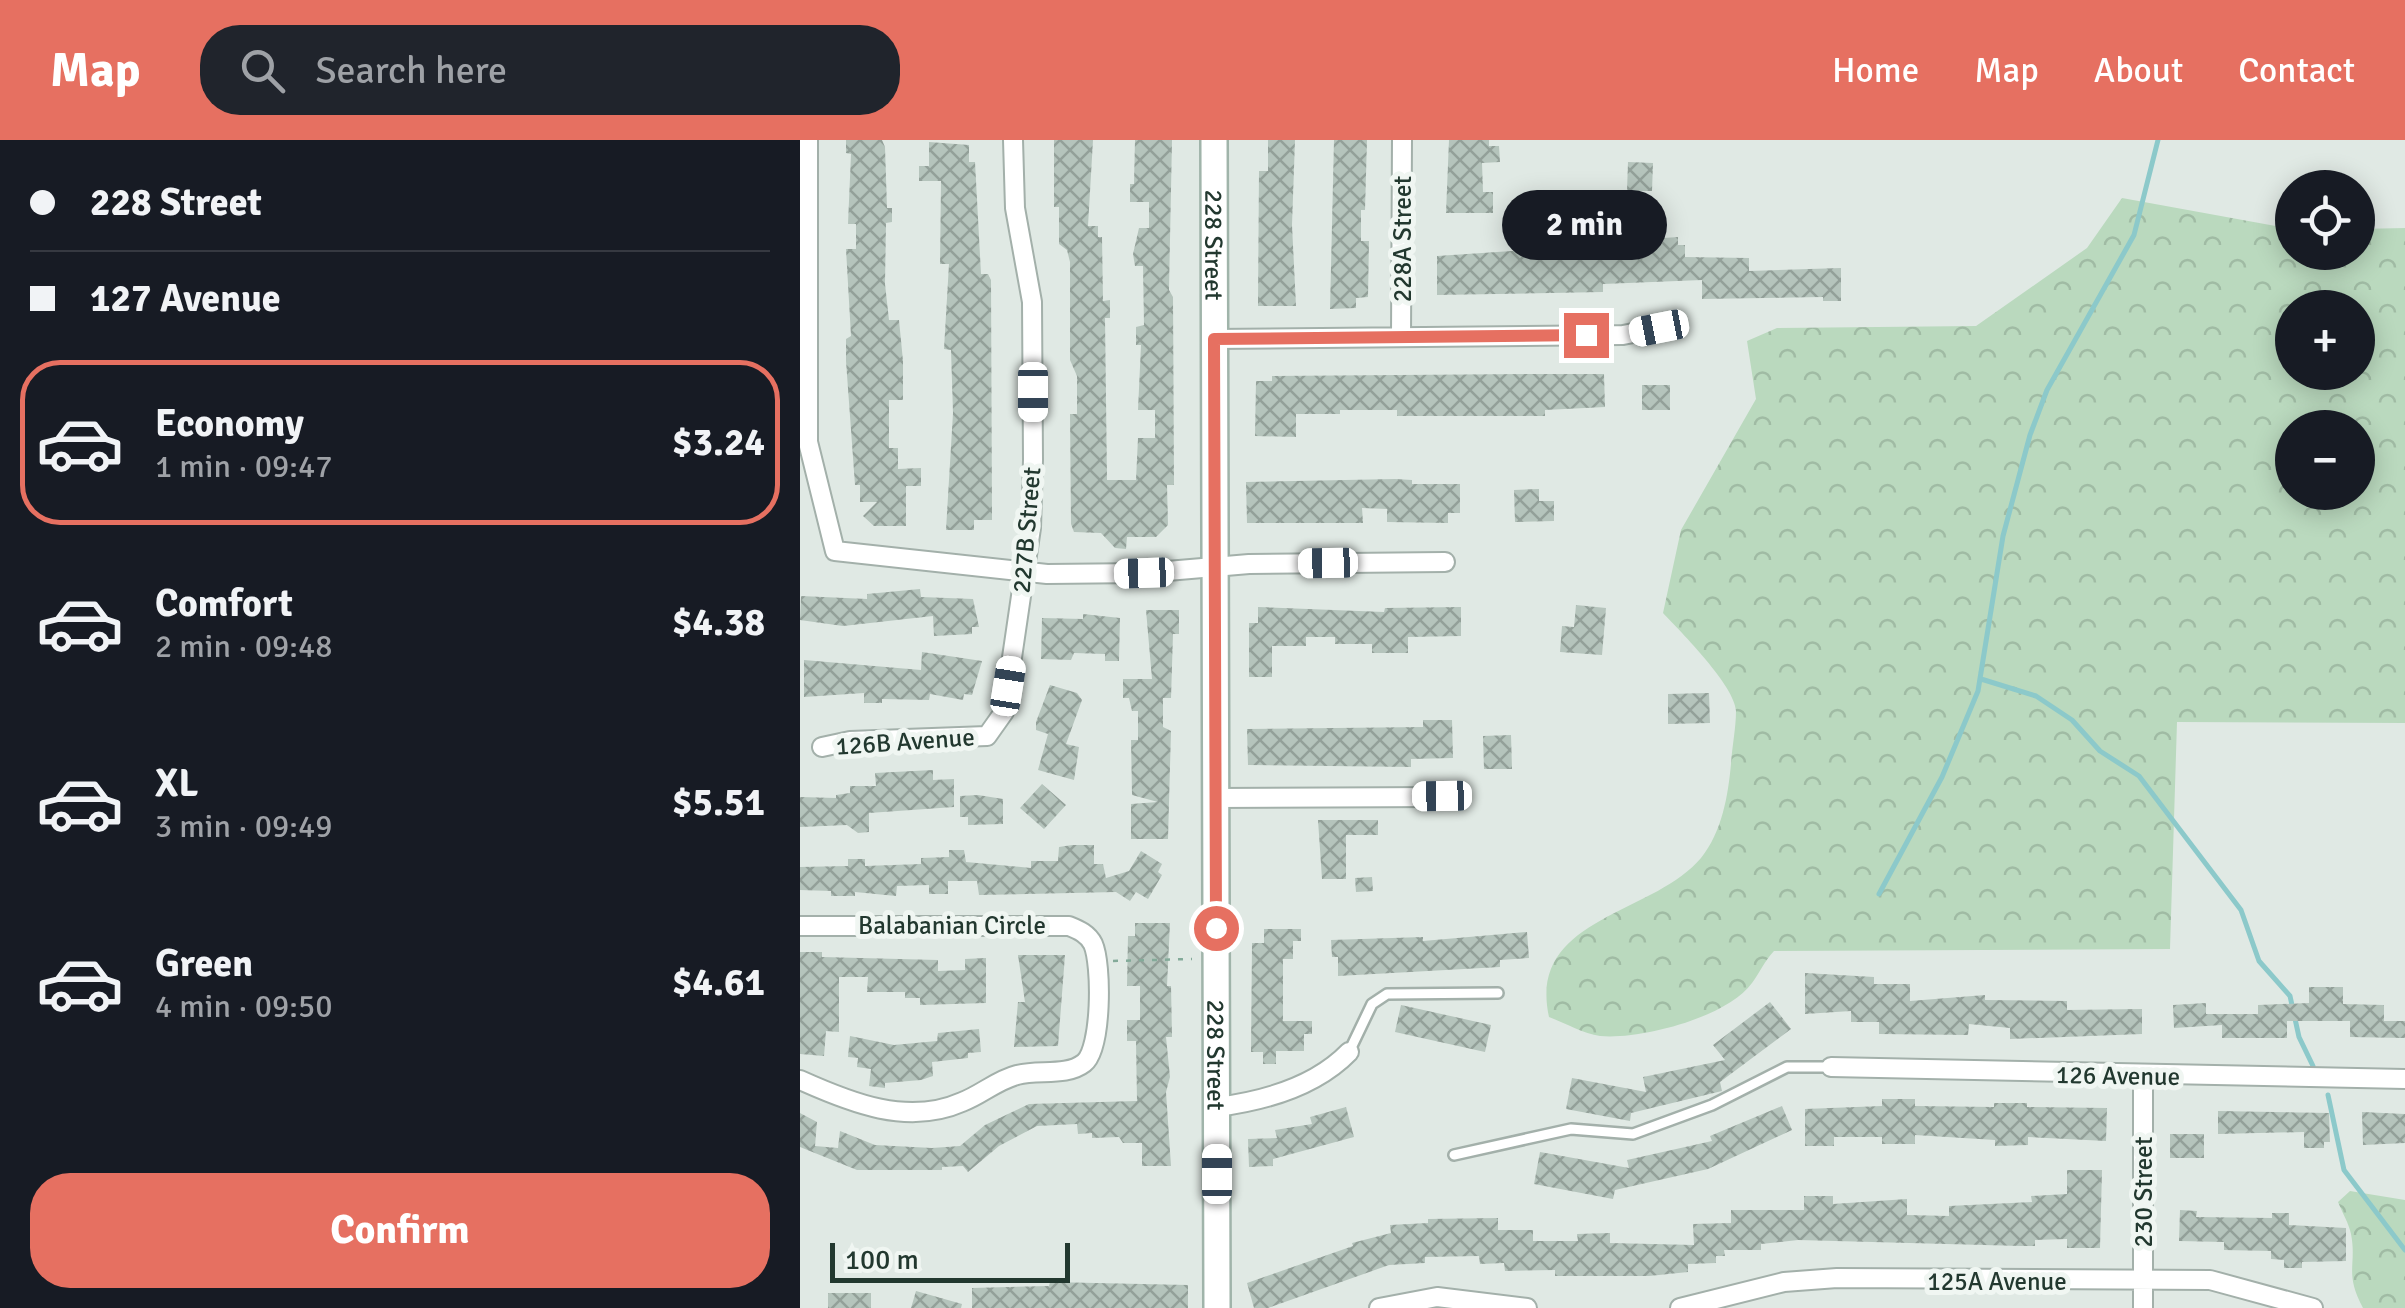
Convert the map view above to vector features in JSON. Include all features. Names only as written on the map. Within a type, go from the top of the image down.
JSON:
[{"type":"street","points":[[808,140],[808,442],[835,551],[1025,571],[1110,574],[1445,562]]},
{"type":"street","name":"227B Street","points":[[988,736],[1004,712],[1032,506],[1032,325],[1015,208],[1013,140]]},
{"type":"street","name":"228 Street","points":[[1214,140],[1217,1308]]},
{"type":"street","name":"228A Street","points":[[1401,337],[1402,140]]},
{"type":"street","points":[[1214,339],[1622,335],[1659,328]]},
{"type":"street","name":"126B Avenue","points":[[822,746],[850,741],[988,736]]},
{"type":"street","points":[[1213,798],[1442,796]]},
{"type":"street","name":"Balabanian Circle","points":[[800,926],[1069,926],[1090,939],[1096,960]]},
{"type":"street","points":[[800,1080],[876,1108],[910,1114],[952,1106],[1016,1075],[1077,1067],[1092,1054],[1096,1044],[1096,960]]},
{"type":"street","points":[[1217,1107],[1260,1100],[1328,1074],[1348,1052]]},
{"type":"street","name":"126 Avenue","points":[[1831,1066],[2405,1079]]},
{"type":"street","name":"230 Street","points":[[2143,1076],[2143,1308]]},
{"type":"street","name":"125A Avenue","points":[[1680,1308],[1761,1287],[1815,1279],[2210,1280],[2313,1308]]},
{"type":"street","points":[[1379,1308],[1468,1298],[1526,1308]]},
{"type":"lane","points":[[1348,1052],[1372,1004],[1386,994],[1498,992]]},
{"type":"lane","points":[[1454,1155],[1571,1129],[1633,1134],[1712,1105],[1788,1066],[1831,1066]]},
{"type":"path","points":[[1096,960],[1192,959]]},
{"type":"green space","points":[[2122,198],[2275,226],[2275,270],[2375,270],[2375,229],[2405,228],[2405,723],[2177,722],[2170,949],[1774,951],[1740,995],[1682,1024],[1637,1034],[1600,1036],[1549,1017],[1547,984],[1557,958],[1575,938],[1598,922],[1679,877],[1701,858],[1723,813],[1735,724],[1733,700],[1706,660],[1663,613],[1681,530],[1756,399],[1747,341],[1777,328],[1976,326],[2087,248]]},
{"type":"green space","points":[[2350,1191],[2405,1200],[2405,1308],[2363,1308],[2357,1296],[2352,1277],[2351,1234],[2338,1202]]},
{"type":"building","points":[[846,140],[882,140],[885,147],[887,208],[892,208],[892,222],[886,223],[885,284],[889,320],[899,320],[903,361],[903,400],[889,400],[889,448],[898,448],[898,469],[921,468],[921,486],[906,486],[906,526],[874,526],[863,516],[877,502],[860,502],[860,485],[855,485],[846,361],[846,339],[851,336],[846,249],[856,249],[856,224],[848,224],[851,154],[846,153]]},
{"type":"building","points":[[1054,140],[1093,140],[1088,226],[1098,226],[1098,237],[1102,237],[1103,301],[1110,300],[1110,318],[1105,318],[1107,480],[1136,480],[1138,438],[1155,438],[1155,410],[1138,410],[1141,345],[1136,345],[1136,327],[1144,325],[1143,266],[1135,266],[1133,254],[1139,228],[1149,228],[1149,202],[1130,202],[1130,184],[1134,184],[1135,140],[1172,140],[1169,290],[1173,297],[1174,485],[1167,485],[1168,525],[1156,537],[1127,537],[1126,549],[1115,548],[1101,533],[1074,532],[1071,524],[1070,414],[1077,414],[1077,376],[1070,360],[1070,262],[1067,250],[1059,244],[1059,207],[1054,207]]},
{"type":"building","points":[[1268,140],[1295,140],[1292,225],[1296,306],[1258,306],[1259,171],[1268,171]]},
{"type":"building","points":[[1334,140],[1367,140],[1361,241],[1369,241],[1368,297],[1356,298],[1356,308],[1330,309]]},
{"type":"building","points":[[1449,140],[1489,140],[1489,146],[1499,146],[1500,162],[1482,163],[1483,192],[1493,192],[1493,213],[1446,213]]},
{"type":"building","points":[[929,142],[969,145],[969,162],[975,162],[981,274],[988,274],[991,280],[992,520],[974,520],[974,530],[946,530],[953,413],[951,350],[944,349],[949,264],[940,264],[941,181],[919,181],[919,166],[929,166]]},
{"type":"building","points":[[1628,162],[1653,163],[1652,191],[1627,191]]},
{"type":"building","points":[[1575,195],[1606,195],[1606,211],[1575,211]]},
{"type":"building","points":[[1609,225],[1622,225],[1622,241],[1678,237],[1678,245],[1685,245],[1685,257],[1749,258],[1749,271],[1841,268],[1841,301],[1823,301],[1823,297],[1702,299],[1702,280],[1603,284],[1603,292],[1437,295],[1437,256],[1512,251],[1569,253],[1569,244],[1609,244]]},
{"type":"building","points":[[1604,374],[1605,407],[1545,410],[1545,416],[1397,416],[1397,410],[1340,410],[1340,414],[1296,414],[1296,437],[1255,436],[1256,381],[1272,381],[1272,376]]},
{"type":"building","points":[[1642,385],[1670,385],[1670,410],[1642,410]]},
{"type":"building","points":[[1412,480],[1412,484],[1460,484],[1460,513],[1448,513],[1448,523],[1387,522],[1387,509],[1362,508],[1363,523],[1247,523],[1246,482]]},
{"type":"building","points":[[1539,489],[1539,501],[1554,501],[1554,521],[1515,522],[1514,490]]},
{"type":"building","points":[[920,589],[921,597],[973,599],[979,627],[972,627],[972,634],[934,636],[933,616],[843,626],[800,620],[801,596],[867,599],[867,594]]},
{"type":"building","points":[[1576,605],[1606,608],[1602,655],[1560,652],[1562,626],[1574,627]]},
{"type":"building","points":[[1258,607],[1384,612],[1385,608],[1461,607],[1461,636],[1408,637],[1408,653],[1372,653],[1372,644],[1335,644],[1335,637],[1306,637],[1306,646],[1272,646],[1272,677],[1249,677],[1249,623],[1258,623]]},
{"type":"building","points":[[1146,610],[1179,610],[1179,634],[1173,634],[1171,698],[1163,698],[1163,727],[1171,731],[1168,839],[1131,839],[1131,804],[1158,802],[1132,795],[1131,740],[1138,740],[1138,711],[1132,711],[1129,698],[1123,698],[1123,679],[1152,679]]},
{"type":"building","points":[[1083,614],[1120,618],[1119,661],[1105,661],[1105,654],[1074,653],[1071,660],[1041,659],[1042,618],[1083,619]]},
{"type":"building","points":[[922,652],[982,661],[972,695],[964,694],[963,700],[930,694],[929,700],[882,699],[882,703],[864,703],[864,693],[804,697],[804,660],[921,670]]},
{"type":"building","points":[[1050,685],[1077,693],[1082,700],[1066,744],[1079,747],[1074,780],[1038,770],[1048,734],[1036,730],[1036,722]]},
{"type":"building","points":[[1709,693],[1710,723],[1668,724],[1668,694]]},
{"type":"building","points":[[1423,720],[1452,720],[1453,758],[1411,759],[1411,767],[1248,765],[1247,729],[1423,727]]},
{"type":"building","points":[[1511,735],[1512,769],[1484,769],[1483,736]]},
{"type":"building","points":[[933,770],[933,780],[954,779],[954,807],[869,813],[869,832],[858,833],[847,825],[800,827],[800,797],[836,798],[850,793],[850,786],[876,786],[875,773]]},
{"type":"building","points":[[1042,784],[1066,805],[1044,829],[1020,808]]},
{"type":"building","points":[[960,796],[1003,799],[1003,824],[968,825],[968,817],[960,817]]},
{"type":"building","points":[[1318,820],[1378,820],[1378,835],[1346,835],[1346,879],[1322,879]]},
{"type":"building","points":[[1094,845],[1094,864],[1103,864],[1106,878],[1129,871],[1141,851],[1162,864],[1158,872],[1162,875],[1148,899],[1136,892],[1130,901],[1116,892],[979,895],[977,881],[948,881],[948,894],[929,894],[929,885],[897,886],[896,896],[855,892],[855,896],[831,896],[831,891],[800,890],[800,867],[848,866],[848,859],[865,859],[865,866],[921,864],[921,858],[949,857],[949,850],[964,850],[966,862],[1031,868],[1031,861],[1058,861],[1059,847]]},
{"type":"building","points":[[1372,877],[1373,891],[1356,892],[1355,878]]},
{"type":"building","points":[[1135,923],[1170,923],[1167,986],[1171,986],[1172,1037],[1166,1037],[1170,1077],[1166,1092],[1171,1166],[1142,1166],[1142,1143],[1078,1134],[1077,1124],[1037,1126],[999,1146],[968,1172],[963,1166],[942,1170],[857,1170],[800,1147],[800,1113],[817,1122],[815,1146],[838,1148],[840,1131],[875,1145],[932,1148],[960,1146],[985,1125],[1029,1104],[1137,1101],[1136,1041],[1127,1041],[1127,1020],[1140,1020],[1140,986],[1127,986],[1128,936],[1135,936]]},
{"type":"building","points":[[1264,929],[1301,929],[1301,941],[1293,941],[1293,959],[1283,959],[1283,1021],[1312,1021],[1312,1034],[1304,1034],[1304,1051],[1276,1051],[1276,1064],[1263,1064],[1263,1052],[1251,1052],[1252,943],[1264,943]]},
{"type":"building","points":[[1527,932],[1529,958],[1500,960],[1500,967],[1338,976],[1338,957],[1332,957],[1331,940],[1423,937],[1423,941]]},
{"type":"building","points":[[800,952],[822,952],[822,957],[938,960],[938,971],[965,970],[965,959],[986,958],[986,1003],[920,1005],[920,998],[905,998],[905,992],[867,992],[868,977],[839,977],[839,1032],[826,1031],[824,1056],[800,1054]]},
{"type":"building","points":[[1018,955],[1065,955],[1058,1046],[1014,1047],[1018,1002],[1025,1002]]},
{"type":"building","points":[[1805,973],[1874,977],[1874,984],[1910,984],[1910,1001],[1985,995],[1985,1000],[2067,1001],[2067,1010],[2142,1009],[2142,1034],[2010,1039],[2010,1028],[1969,1024],[1968,1035],[1879,1034],[1879,1022],[1851,1022],[1851,1011],[1805,1014]]},
{"type":"building","points":[[2309,987],[2343,987],[2343,1004],[2384,1005],[2384,1021],[2405,1021],[2405,1038],[2350,1037],[2350,1021],[2287,1021],[2287,1038],[2222,1038],[2222,1025],[2174,1028],[2173,1005],[2206,1003],[2206,1014],[2258,1014],[2258,1005],[2309,1003]]},
{"type":"building","points":[[1770,1002],[1791,1029],[1720,1082],[1722,1091],[1631,1113],[1630,1121],[1566,1109],[1572,1078],[1646,1092],[1643,1077],[1725,1060],[1713,1045]]},
{"type":"building","points":[[1401,1005],[1491,1025],[1485,1052],[1395,1032]]},
{"type":"building","points":[[979,1029],[981,1052],[968,1053],[968,1058],[932,1062],[933,1076],[885,1083],[885,1088],[869,1086],[871,1069],[857,1067],[858,1058],[848,1057],[850,1036],[894,1045],[937,1041],[938,1033]]},
{"type":"building","points":[[1882,1099],[1915,1099],[1915,1106],[1994,1107],[1994,1103],[2027,1103],[2027,1107],[2107,1108],[2106,1141],[2028,1137],[2028,1145],[1995,1146],[1995,1140],[1915,1135],[1915,1144],[1882,1144],[1882,1137],[1834,1137],[1834,1146],[1805,1146],[1805,1109],[1882,1106]]},
{"type":"building","points":[[1782,1106],[1792,1130],[1708,1169],[1615,1190],[1613,1199],[1534,1184],[1540,1152],[1629,1168],[1627,1160],[1712,1141],[1710,1136]]},
{"type":"building","points":[[1346,1107],[1354,1137],[1273,1159],[1273,1166],[1249,1167],[1248,1139],[1277,1138],[1275,1130],[1312,1124],[1310,1117]]},
{"type":"building","points":[[2218,1111],[2329,1113],[2330,1142],[2324,1142],[2324,1148],[2304,1148],[2304,1132],[2218,1134]]},
{"type":"building","points":[[2362,1112],[2405,1114],[2405,1143],[2363,1145]]},
{"type":"building","points":[[2170,1134],[2204,1134],[2204,1158],[2170,1158]]},
{"type":"building","points":[[2067,1170],[2102,1170],[2100,1248],[2067,1248],[2067,1239],[2035,1240],[2035,1246],[1798,1240],[1761,1244],[1761,1250],[1724,1250],[1725,1256],[1716,1256],[1716,1263],[1688,1264],[1688,1272],[1649,1276],[1555,1276],[1555,1270],[1505,1271],[1504,1263],[1480,1264],[1479,1256],[1425,1257],[1425,1263],[1389,1265],[1268,1308],[1254,1308],[1247,1283],[1353,1246],[1352,1243],[1391,1233],[1390,1225],[1428,1223],[1428,1219],[1498,1218],[1498,1230],[1533,1230],[1533,1241],[1578,1241],[1577,1234],[1610,1233],[1610,1243],[1694,1245],[1693,1224],[1731,1223],[1731,1210],[1804,1210],[1804,1196],[1833,1196],[1833,1204],[1907,1199],[1907,1215],[1949,1216],[1949,1206],[2032,1202],[2031,1196],[2067,1194]]},
{"type":"building","points":[[2180,1210],[2197,1211],[2196,1217],[2272,1218],[2272,1213],[2289,1213],[2289,1225],[2346,1228],[2346,1261],[2302,1262],[2302,1268],[2284,1268],[2284,1260],[2271,1259],[2271,1251],[2224,1250],[2224,1242],[2179,1241]]},
{"type":"building","points":[[1050,1282],[1188,1285],[1188,1308],[972,1308],[972,1288],[1049,1286]]},
{"type":"building","points":[[916,1291],[962,1304],[961,1308],[911,1308]]},
{"type":"building","points":[[828,1293],[871,1293],[871,1308],[828,1308]]},
{"type":"waterway","points":[[1879,894],[1942,777],[1978,691],[2003,536],[2030,435],[2047,390],[2134,235],[2158,140]]},
{"type":"waterway","points":[[1981,679],[2036,696],[2072,720],[2100,751],[2139,776],[2241,910],[2259,961],[2290,996],[2299,1037],[2313,1066]]},
{"type":"waterway","points":[[2328,1095],[2344,1170],[2405,1250]]},
{"type":"route","points":[[1216,928],[1214,339],[1586,335]]}]
